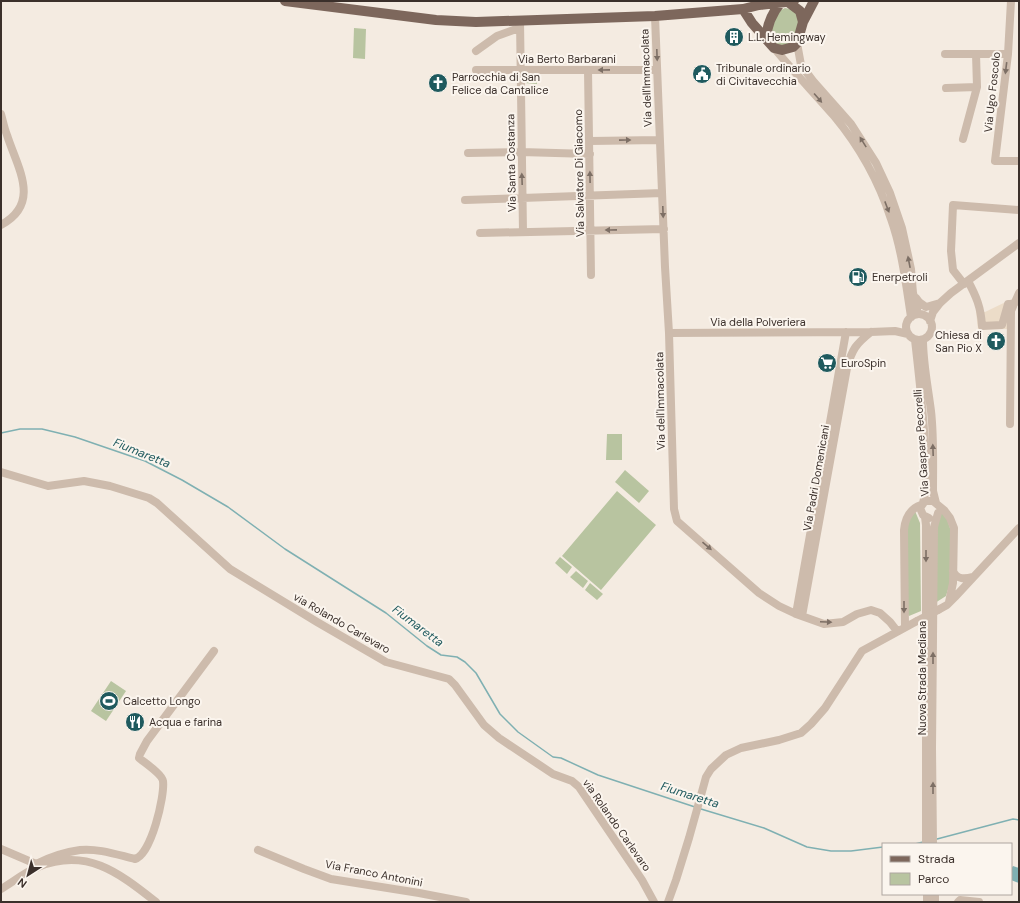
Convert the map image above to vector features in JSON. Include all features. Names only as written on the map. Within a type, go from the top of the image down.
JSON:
[{"type":"main road","points":[[285,1],[451,22],[520,25],[655,16],[743,5],[788,2],[800,11],[803,22]]},
{"type":"main road","points":[[743,5],[752,23],[774,48],[788,50],[797,43],[803,22],[814,1]]},
{"type":"main road","points":[[766,38],[766,31],[772,15],[788,2]]},
{"type":"street","name":"Via Ugo Foscolo","points":[[1011,1],[1008,54],[995,161],[1019,161]]},
{"type":"street","name":"Via dell'Immacolata","points":[[655,16],[669,333],[674,509],[677,521],[759,593],[779,606],[824,624],[843,622],[857,614],[871,610],[880,613],[897,631]]},
{"type":"street","points":[[476,51],[497,36],[520,25]]},
{"type":"street","name":"Via Santa Costanza","points":[[520,25],[523,232]]},
{"type":"street","points":[[797,43],[801,65],[806,74],[851,124],[876,163],[890,193],[902,228],[911,269],[913,293],[918,318]]},
{"type":"street","points":[[774,48],[843,129],[862,157],[877,184],[892,220],[918,318],[932,325],[931,332],[926,338],[919,340],[908,334],[906,330],[918,318]]},
{"type":"street","points":[[944,54],[1008,54]]},
{"type":"street","points":[[963,139],[977,87],[976,54]]},
{"type":"street","name":"Via Berto Barbarani","points":[[476,70],[657,70]]},
{"type":"street","name":"Via Salvatore Di Giacomo","points":[[588,70],[591,275]]},
{"type":"street","points":[[946,88],[977,87]]},
{"type":"street","points":[[1,114],[23,179],[23,196],[19,210],[11,220],[1,226]]},
{"type":"street","points":[[590,141],[660,140]]},
{"type":"street","points":[[468,153],[521,152],[590,154]]},
{"type":"street","points":[[465,200],[662,193]]},
{"type":"street","points":[[1014,304],[1008,304],[1002,325],[982,326],[981,312],[976,296],[966,282],[953,270],[951,251],[953,205],[1019,210]]},
{"type":"street","points":[[480,233],[664,229]]},
{"type":"street","points":[[895,331],[918,318],[934,312],[940,303],[1019,243]]},
{"type":"street","points":[[913,293],[919,302],[926,307],[940,303]]},
{"type":"street","points":[[1010,424],[1011,312],[1019,294]]},
{"type":"street","name":"Via della Polveriera","points":[[669,333],[895,331],[908,334]]},
{"type":"street","points":[[846,341],[852,345],[857,344],[850,332]]},
{"type":"street","name":"Via Padri Domenicani","points":[[799,615],[846,341],[850,332]]},
{"type":"street","name":"Via Padri Domenicani","points":[[799,615],[850,356],[857,344],[871,332]]},
{"type":"street","name":"Via Gaspare Pecorelli","points":[[919,340],[927,469],[926,493],[922,504]]},
{"type":"street","name":"Via Gaspare Pecorelli","points":[[919,340],[928,382],[931,412],[933,491],[937,507]]},
{"type":"street","name":"via Rolando Carlevaro","points":[[1,472],[48,486],[84,481],[110,486],[149,498],[157,503],[230,569],[317,622],[386,662],[449,679],[484,725],[499,738],[553,774],[572,781],[579,787],[642,880],[654,902]]},
{"type":"street","points":[[905,627],[905,520],[913,509],[928,500],[947,514],[954,528],[954,571],[950,602]]},
{"type":"street","points":[[922,504],[921,513],[925,517],[934,517],[937,507]]},
{"type":"street","name":"Nuova Strada Mediana","points":[[926,843],[929,825],[932,748],[934,527],[937,507]]},
{"type":"street","name":"Nuova Strada Mediana","points":[[925,517],[929,825],[933,843]]},
{"type":"street","points":[[668,902],[676,880],[706,777],[711,769],[726,755],[741,748],[779,740],[800,733],[811,724],[825,708],[862,651],[950,602],[1019,528]]},
{"type":"street","points":[[954,571],[956,576],[961,579],[973,577]]},
{"type":"street","points":[[1,889],[36,866],[57,855],[82,850],[135,859],[140,858],[159,817],[163,781],[160,775],[139,758],[140,754],[147,741],[214,651]]},
{"type":"street","points":[[1,849],[36,866],[68,860],[90,862],[112,870],[156,902]]},
{"type":"street","name":"Via Franco Antonini","points":[[258,850],[331,879],[466,902]]},
{"type":"street","points":[[958,902],[960,900],[978,902]]},
{"type":"green space","points":[[785,8],[795,10],[800,21],[792,42],[784,47],[771,41],[770,31],[779,11]]},
{"type":"green space","points":[[354,28],[366,29],[365,59],[353,58]]},
{"type":"green space","points":[[525,73],[537,74],[537,84],[525,83]]},
{"type":"green space","points":[[607,434],[622,434],[622,460],[606,460]]},
{"type":"green space","points":[[625,470],[649,491],[639,503],[615,482]]},
{"type":"green space","points":[[617,491],[656,525],[601,590],[562,556]]},
{"type":"green space","points":[[940,509],[947,519],[950,528],[950,583],[946,596],[935,603],[935,527]]},
{"type":"green space","points":[[915,511],[920,523],[921,611],[909,616],[906,532],[910,518]]},
{"type":"green space","points":[[560,557],[572,567],[567,574],[555,563]]},
{"type":"green space","points":[[576,571],[588,581],[583,588],[570,577]]},
{"type":"green space","points":[[590,583],[603,594],[597,600],[585,590]]},
{"type":"green space","name":"Calcetto Longo","points":[[111,681],[126,691],[106,721],[91,711]]},
{"type":"shaded area","points":[[1014,298],[1007,312],[1007,329],[978,329],[976,312],[985,312]]},
{"type":"water","points":[[1013,866],[1019,868],[1019,883],[1012,880]]},
{"type":"waterway","name":"Fiumaretta","points":[[1,433],[20,429],[42,429],[75,437],[145,461],[182,480],[228,507],[285,549],[386,613],[427,646],[441,655],[457,657],[465,662],[476,673],[500,714],[518,732],[553,757],[561,758],[598,775],[695,807]]},
{"type":"waterway","name":"Fiumaretta","points":[[701,809],[764,828],[807,847],[831,851],[851,851],[882,847]]},
{"type":"waterway","name":"Fiumaretta","points":[[937,839],[1013,819],[1019,820]]},
{"type":"waterway","name":"Fiumaretta","points":[[919,843],[923,842]]},
{"type":"place","name":"L.L. Hemingway","points":[[734,37]]},
{"type":"place","name":"Tribunale ordinario di Civitavecchia","points":[[702,74]]},
{"type":"place","name":"Parrocchia di San Felice da Cantalice","points":[[438,83]]},
{"type":"place","name":"Enerpetroli","points":[[858,277]]},
{"type":"place","name":"Chiesa di San Pio X","points":[[996,341]]},
{"type":"place","name":"EuroSpin","points":[[827,363]]},
{"type":"place","name":"Calcetto Longo","points":[[109,701]]},
{"type":"place","name":"Acqua e farina","points":[[135,722]]}]
